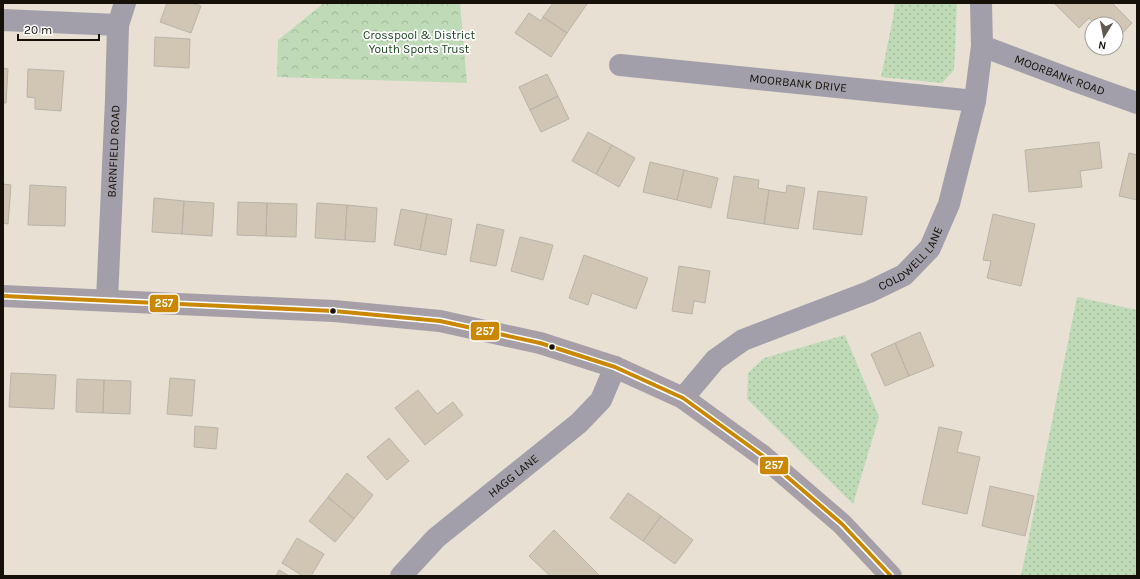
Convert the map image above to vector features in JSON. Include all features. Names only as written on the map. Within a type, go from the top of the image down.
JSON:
[{"type":"main road","points":[[3,296],[334,310],[440,321],[540,343],[615,367],[683,398],[763,456],[842,524],[892,576]]},
{"type":"street","name":"BARNFIELD ROAD","points":[[107,300],[118,25],[125,3]]},
{"type":"street","name":"COLDWELL LANE","points":[[683,398],[716,360],[743,340],[869,292],[904,274],[930,248],[949,204],[975,101],[982,46],[981,3]]},
{"type":"street","points":[[3,20],[118,25]]},
{"type":"street","name":"MOORBANK ROAD","points":[[982,46],[1137,103]]},
{"type":"street","name":"MOORBANK DRIVE","points":[[620,65],[975,101]]},
{"type":"street","name":"HAGG LANE","points":[[401,576],[436,538],[579,423],[601,400],[615,367]]},
{"type":"green space","name":"Crosspool & District Youth Sports Trust","points":[[324,3],[460,3],[467,83],[277,77],[278,40]]},
{"type":"green space","points":[[895,3],[957,3],[954,70],[942,83],[881,77]]},
{"type":"green space","points":[[1077,297],[1137,310],[1137,576],[1021,576]]},
{"type":"green space","points":[[845,335],[879,417],[853,504],[747,399],[748,373],[764,358]]},
{"type":"building","points":[[167,3],[192,3],[201,6],[191,33],[160,22]]},
{"type":"building","points":[[553,3],[587,4],[567,33],[543,17]]},
{"type":"building","points":[[1054,3],[1112,3],[1132,23],[1124,32],[1124,16],[1084,16],[1084,23],[1079,28]]},
{"type":"building","points":[[529,13],[541,21],[543,17],[567,33],[551,57],[515,33]]},
{"type":"building","points":[[155,37],[190,39],[189,68],[154,66]]},
{"type":"building","points":[[3,68],[8,69],[6,103],[3,103]]},
{"type":"building","points":[[28,69],[64,71],[61,111],[35,109],[35,98],[27,97]]},
{"type":"building","points":[[547,74],[558,96],[530,110],[519,87]]},
{"type":"building","points":[[558,96],[569,119],[541,132],[530,110]]},
{"type":"building","points":[[588,132],[612,145],[596,174],[572,161]]},
{"type":"building","points":[[1099,142],[1102,168],[1080,171],[1082,187],[1029,192],[1025,150]]},
{"type":"building","points":[[612,145],[635,158],[619,187],[596,174]]},
{"type":"building","points":[[1129,153],[1137,155],[1137,200],[1119,196]]},
{"type":"building","points":[[650,162],[684,170],[677,200],[643,192]]},
{"type":"building","points":[[684,170],[718,178],[711,208],[677,200]]},
{"type":"building","points":[[734,176],[759,180],[758,188],[769,190],[764,224],[727,218]]},
{"type":"building","points":[[3,184],[11,185],[8,224],[3,223]]},
{"type":"building","points":[[30,185],[66,187],[65,226],[28,225]]},
{"type":"building","points":[[787,185],[805,188],[798,229],[764,224],[769,190],[786,193]]},
{"type":"building","points":[[818,191],[867,197],[862,235],[813,229]]},
{"type":"building","points":[[154,198],[184,201],[182,234],[152,232]]},
{"type":"building","points":[[184,201],[214,203],[212,236],[182,234]]},
{"type":"building","points":[[238,202],[267,203],[266,236],[237,235]]},
{"type":"building","points":[[267,203],[297,204],[296,237],[266,236]]},
{"type":"building","points":[[317,203],[347,205],[345,240],[315,238]]},
{"type":"building","points":[[347,205],[377,208],[375,242],[345,240]]},
{"type":"building","points":[[401,209],[427,214],[420,250],[394,245]]},
{"type":"building","points":[[427,214],[452,219],[446,255],[420,250]]},
{"type":"building","points":[[993,214],[1035,224],[1021,286],[987,278],[991,261],[983,260]]},
{"type":"building","points":[[477,224],[504,230],[496,266],[470,261]]},
{"type":"building","points":[[520,237],[553,245],[543,280],[511,271]]},
{"type":"building","points":[[584,255],[648,278],[636,309],[592,293],[588,305],[569,298]]},
{"type":"building","points":[[679,266],[710,271],[705,303],[694,301],[692,314],[672,311]]},
{"type":"building","points":[[920,332],[934,366],[909,376],[895,343]]},
{"type":"building","points":[[895,343],[909,376],[885,386],[871,354]]},
{"type":"building","points":[[11,373],[56,375],[54,409],[9,407]]},
{"type":"building","points":[[170,378],[195,380],[192,416],[167,414]]},
{"type":"building","points":[[77,379],[104,380],[103,413],[76,412]]},
{"type":"building","points":[[104,380],[131,381],[130,414],[103,413]]},
{"type":"building","points":[[418,390],[437,414],[453,402],[463,415],[425,445],[395,408]]},
{"type":"building","points":[[195,426],[218,428],[216,449],[194,447]]},
{"type":"building","points":[[939,427],[962,432],[957,452],[980,457],[967,514],[922,504]]},
{"type":"building","points":[[389,438],[409,461],[387,480],[367,457]]},
{"type":"building","points":[[347,473],[373,495],[354,519],[328,497]]},
{"type":"building","points":[[990,486],[1034,496],[1025,536],[982,526]]},
{"type":"building","points":[[628,493],[661,516],[643,541],[610,518]]},
{"type":"building","points":[[328,497],[354,519],[335,542],[309,521]]},
{"type":"building","points":[[661,516],[693,540],[675,564],[643,541]]},
{"type":"building","points":[[554,530],[599,575],[598,576],[550,576],[529,556]]},
{"type":"building","points":[[297,538],[324,554],[311,576],[303,576],[282,563]]},
{"type":"building","points":[[279,570],[289,576],[276,576]]},
{"type":"transit line","name":"257","points":[[3,296],[334,311],[440,321],[540,343],[615,367],[683,398],[763,456],[842,524],[891,576]]}]
